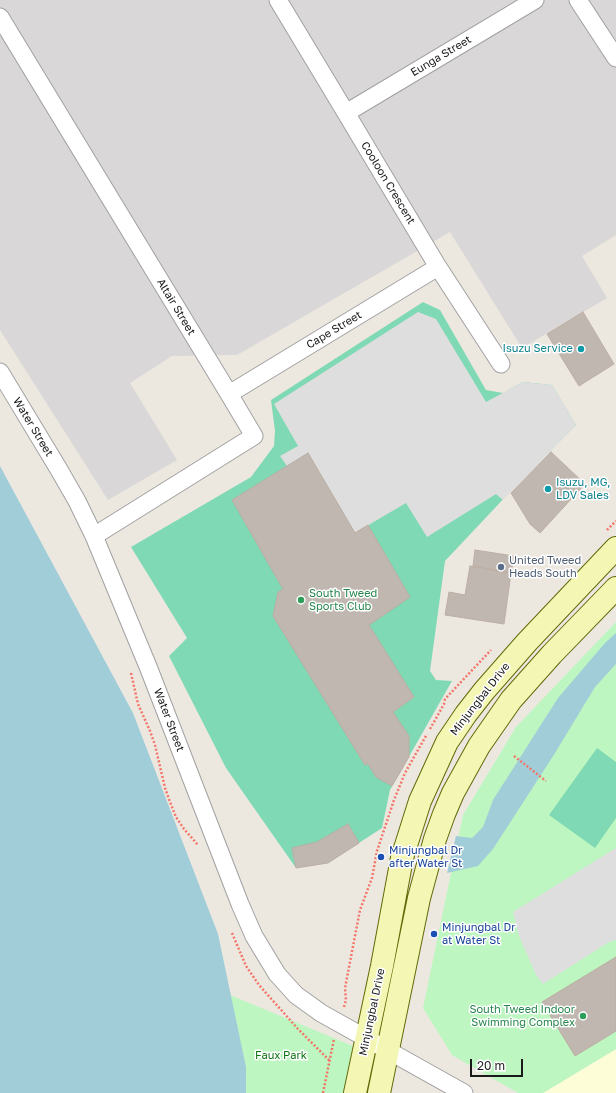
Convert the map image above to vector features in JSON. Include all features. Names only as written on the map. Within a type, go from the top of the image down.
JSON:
[{"type":"main road","name":"Minjungbal Drive","points":[[355,1093],[402,858],[420,801],[447,742],[466,714],[527,642],[616,548]]},
{"type":"main road","points":[[379,1093],[419,898],[435,839],[453,793],[479,746],[511,700],[552,654],[616,588]]},
{"type":"street","name":"Cooloon Crescent","points":[[278,0],[438,267],[501,364]]},
{"type":"street","name":"Eunga Street","points":[[346,112],[535,0]]},
{"type":"street","points":[[578,0],[616,58]]},
{"type":"street","name":"Altair Street","points":[[0,17],[254,436],[94,536]]},
{"type":"street","name":"Cape Street","points":[[229,394],[438,267]]},
{"type":"street","name":"Water Street","points":[[0,372],[77,501],[94,536],[149,668],[240,904],[254,936],[276,974],[296,995],[321,1013],[464,1093]]},
{"type":"path","points":[[514,756],[546,781]]},
{"type":"shaded area","points":[[0,0],[616,0],[616,235],[582,256],[607,298],[522,348],[450,232],[237,355],[172,356],[130,383],[177,460],[108,500],[0,330]]},
{"type":"shaded area","points":[[418,312],[436,319],[486,402],[523,382],[552,385],[576,425],[503,500],[496,494],[427,537],[406,503],[355,533],[308,453],[287,466],[280,456],[298,446],[274,404]]},
{"type":"shaded area","points":[[616,848],[616,940],[609,942],[543,984],[536,975],[519,936],[513,912]]},
{"type":"shaded area","points":[[616,1049],[616,1093],[543,1093]]},
{"type":"green space","name":"South Tweed Sports Club","points":[[423,302],[440,310],[486,390],[503,393],[523,382],[552,385],[576,425],[445,561],[430,671],[436,680],[452,681],[390,790],[382,828],[328,863],[296,868],[226,768],[169,656],[187,638],[131,547],[251,477],[274,446],[275,431],[271,400]]},
{"type":"green space","points":[[616,622],[616,1049],[543,1093],[518,1093],[452,1055],[423,1008],[463,815],[516,727]]},
{"type":"green space","points":[[597,748],[616,762],[616,818],[595,848],[549,815]]},
{"type":"green space","name":"Faux Park","points":[[230,995],[353,1046],[343,1093],[246,1093],[246,1067]]},
{"type":"water","points":[[0,466],[133,713],[218,934],[246,1067],[246,1093],[0,1093]]},
{"type":"water","points":[[616,633],[616,664],[595,687],[555,753],[493,849],[478,866],[447,873],[456,836],[472,838],[483,827],[493,800],[558,698],[605,643]]},
{"type":"building","name":"Isuzu Service","points":[[583,312],[614,364],[579,386],[547,334]]},
{"type":"building","name":"Isuzu, MG, LDV Sales","points":[[551,452],[585,484],[540,533],[530,524],[511,493]]},
{"type":"building","points":[[308,453],[355,533],[368,525],[410,597],[369,625],[414,697],[393,712],[409,736],[409,757],[392,786],[376,777],[368,764],[365,765],[273,616],[278,592],[283,589],[232,500]]},
{"type":"building","points":[[475,550],[514,556],[511,573],[473,566]]},
{"type":"building","points":[[470,566],[511,573],[504,624],[445,615],[449,592],[465,595]]},
{"type":"building","points":[[348,824],[359,843],[328,863],[296,868],[292,848],[317,842]]},
{"type":"building","name":"South Tweed Indoor Swimming Complex","points":[[616,957],[616,1031],[575,1056],[542,1002]]},
{"type":"place","name":"Isuzu Service","points":[[581,349]]},
{"type":"place","name":"Isuzu, MG, LDV Sales","points":[[548,489]]},
{"type":"place","name":"United Tweed Heads South","points":[[501,567]]},
{"type":"place","name":"South Tweed Sports Club","points":[[301,600]]},
{"type":"place","name":"Minjungbal Dr after Water St","points":[[381,857]]},
{"type":"place","name":"Minjungbal Dr at Water St","points":[[434,934]]},
{"type":"place","name":"South Tweed Indoor Swimming Complex","points":[[583,1016]]}]
